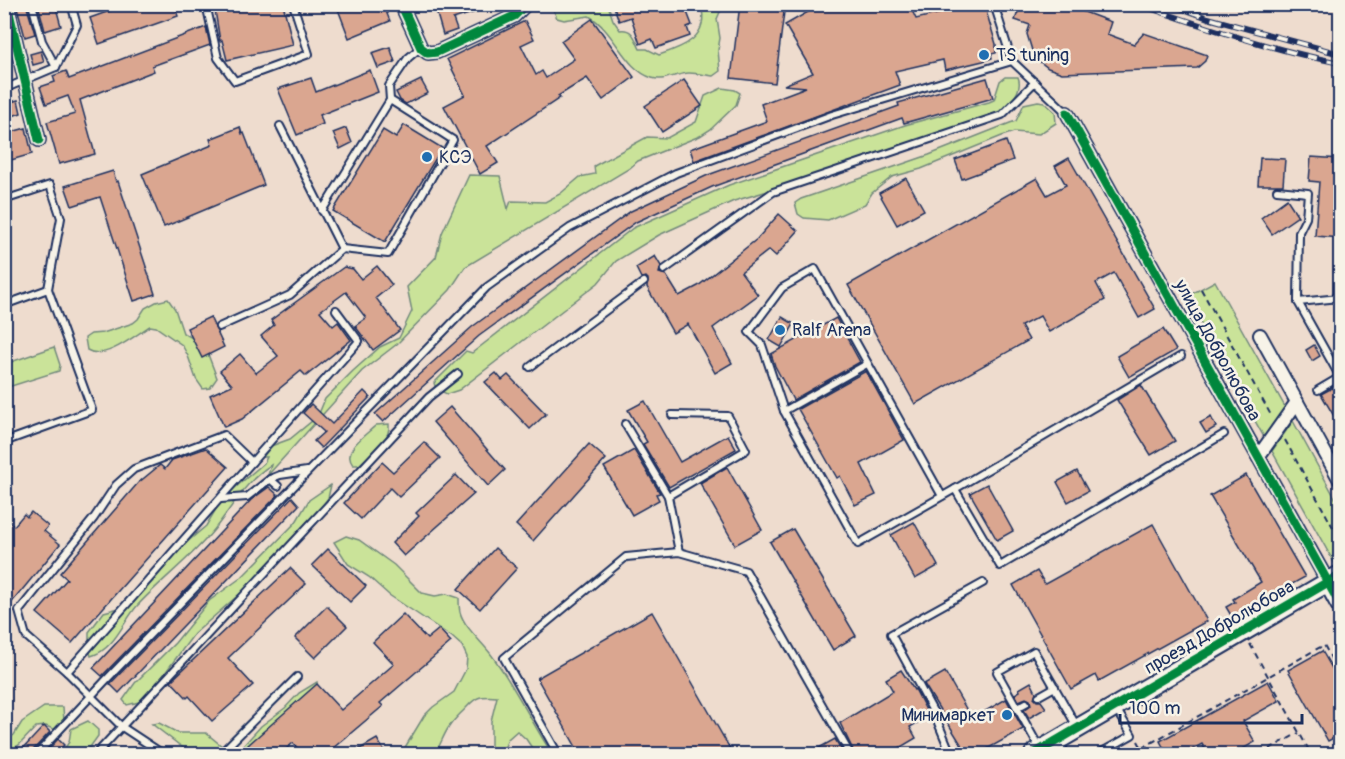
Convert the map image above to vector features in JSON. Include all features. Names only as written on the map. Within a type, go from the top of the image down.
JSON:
[{"type":"street","points":[[7,4],[39,141]]},
{"type":"street","points":[[402,5],[421,48],[428,53],[437,52],[514,16],[526,4]]},
{"type":"street","name":"улица Добролюбова","points":[[1066,113],[1258,457],[1334,579],[1341,604]]},
{"type":"street","points":[[1260,335],[1341,480]]},
{"type":"street","points":[[1258,457],[1297,402]]},
{"type":"street","name":"проезд Добролюбова","points":[[1037,752],[1062,747],[1078,728],[1334,579]]},
{"type":"lane","points":[[32,4],[42,41],[56,67]]},
{"type":"lane","points":[[4,89],[56,67],[77,25],[71,4]]},
{"type":"lane","points":[[206,4],[218,58],[235,81],[309,54],[293,4]]},
{"type":"lane","points":[[994,4],[1012,61],[1066,113]]},
{"type":"lane","points":[[322,212],[390,100],[389,86],[408,58],[421,48]]},
{"type":"lane","points":[[37,754],[307,471],[488,287],[570,228],[676,173],[832,115],[1012,61]]},
{"type":"lane","points":[[664,270],[773,192],[1002,115],[1035,82]]},
{"type":"lane","points":[[219,327],[290,295],[342,249],[388,254],[453,140],[390,100]]},
{"type":"lane","points":[[280,126],[342,249]]},
{"type":"lane","points":[[4,200],[50,185],[61,218],[48,289],[92,410],[4,442]]},
{"type":"lane","points":[[1277,190],[1308,193],[1306,218],[1299,232],[1298,302],[1341,377],[1318,390]]},
{"type":"lane","points":[[942,496],[815,269],[782,288],[749,332],[762,345],[784,411],[858,544],[955,489],[1181,356]]},
{"type":"lane","points":[[530,367],[644,282]]},
{"type":"lane","points":[[4,305],[48,289]]},
{"type":"lane","points":[[1298,302],[1341,298]]},
{"type":"lane","points":[[67,672],[359,341],[336,310]]},
{"type":"lane","points":[[784,411],[867,364]]},
{"type":"lane","points":[[96,754],[429,397],[458,374]]},
{"type":"lane","points":[[668,496],[746,450],[728,416],[672,415]]},
{"type":"lane","points":[[625,424],[668,496],[679,552]]},
{"type":"lane","points":[[955,489],[1000,566],[1224,434]]},
{"type":"lane","points":[[163,754],[122,727],[67,672],[26,636],[19,611],[94,518],[116,485],[134,469],[224,435],[252,462]]},
{"type":"lane","points":[[220,499],[247,497],[270,479],[307,471]]},
{"type":"lane","points":[[270,479],[278,486]]},
{"type":"lane","points":[[558,754],[504,658],[626,557],[679,552],[746,571],[850,754]]},
{"type":"lane","points":[[951,754],[934,713],[891,634],[984,583]]},
{"type":"lane","points":[[1037,752],[997,672],[1034,651],[1078,728]]},
{"type":"lane","points":[[220,754],[297,677]]},
{"type":"lane","points":[[1039,696],[1054,687]]},
{"type":"lane","points":[[1017,708],[1026,703]]},
{"type":"lane","points":[[1098,754],[1132,735],[1115,707]]},
{"type":"path","points":[[1201,288],[1275,422]]},
{"type":"path","points":[[1283,436],[1341,540]]},
{"type":"path","points":[[1248,640],[1311,754]]},
{"type":"path","points":[[1142,748],[1324,645],[1341,675]]},
{"type":"path","points":[[1132,735],[1134,733],[1145,754]]},
{"type":"path","points":[[1260,754],[1299,733]]},
{"type":"path","points":[[1270,749],[1273,754]]},
{"type":"green space","points":[[551,5],[608,5],[613,20],[620,30],[631,32],[640,49],[647,49],[659,55],[693,39],[702,25],[701,5],[723,5],[717,19],[720,38],[718,50],[720,71],[713,76],[685,73],[661,79],[652,78],[634,67],[606,31],[589,16],[564,20],[557,18]]},
{"type":"green space","points":[[1005,77],[1018,77],[1019,88],[1005,109],[995,115],[819,176],[734,201],[659,235],[616,261],[598,283],[459,390],[447,394],[436,389],[434,383],[466,351],[472,353],[633,228],[729,185],[905,125],[994,100],[1000,81]]},
{"type":"green space","points":[[722,88],[740,93],[736,105],[711,129],[700,136],[638,161],[465,267],[450,290],[397,344],[362,371],[268,475],[271,465],[254,479],[204,541],[137,606],[112,642],[99,653],[91,656],[89,632],[104,612],[123,607],[154,580],[180,548],[206,526],[222,499],[264,463],[267,457],[263,457],[271,446],[290,439],[318,416],[325,399],[353,371],[380,347],[399,338],[412,311],[407,287],[436,257],[442,233],[469,175],[500,176],[508,209],[511,201],[545,202],[560,194],[580,177],[595,174],[594,166],[647,137],[667,138],[696,122],[705,96]]},
{"type":"green space","points":[[1044,102],[1055,112],[1056,123],[1039,134],[1014,132],[921,169],[892,177],[872,193],[865,204],[828,220],[804,218],[798,214],[795,203],[801,199],[929,155],[1016,121],[1024,104]]},
{"type":"green space","points":[[1215,281],[1285,407],[1264,437],[1186,297]]},
{"type":"green space","points":[[168,299],[175,309],[183,333],[204,344],[217,378],[210,388],[203,389],[196,379],[182,345],[156,327],[150,326],[111,350],[94,353],[87,350],[85,338],[91,334],[103,333],[133,323],[145,308]]},
{"type":"green space","points":[[54,347],[60,365],[59,371],[5,388],[5,364]]},
{"type":"green space","points":[[1293,421],[1340,507],[1340,568],[1337,568],[1272,451]]},
{"type":"green space","points":[[389,424],[387,436],[379,447],[359,465],[353,465],[350,454],[356,443],[376,425]]},
{"type":"green space","points":[[331,485],[328,498],[321,508],[282,554],[266,566],[243,591],[194,634],[162,677],[139,702],[127,705],[123,700],[135,683],[175,643],[209,601],[242,577],[296,522],[309,500]]},
{"type":"green space","points":[[346,536],[359,540],[394,565],[422,593],[435,596],[447,594],[459,598],[462,618],[507,677],[551,752],[550,754],[536,754],[526,739],[517,731],[508,739],[502,754],[489,754],[491,721],[497,697],[483,697],[472,702],[455,720],[435,754],[404,754],[406,748],[404,749],[424,716],[454,692],[466,669],[467,657],[462,646],[452,637],[389,595],[369,577],[348,564],[334,542]]},
{"type":"green space","points":[[317,682],[318,688],[249,754],[191,754],[152,724],[159,723],[178,733],[206,733],[222,746],[236,749],[243,746],[261,726],[285,708],[299,693]]},
{"type":"green space","points":[[44,707],[63,707],[64,721],[58,731],[46,726],[36,727],[19,745],[5,754],[5,741],[14,735],[22,722]]},
{"type":"green space","points":[[88,721],[98,730],[98,736],[85,754],[61,754],[69,742],[71,729]]},
{"type":"building","points":[[26,4],[35,34],[25,37],[17,7]]},
{"type":"building","points":[[38,4],[55,4],[61,26],[45,31]]},
{"type":"building","points":[[129,4],[174,4],[178,16],[99,44],[90,18]]},
{"type":"building","points":[[214,4],[283,4],[293,45],[227,60],[222,40],[220,41]]},
{"type":"building","points":[[336,4],[383,4],[390,21],[349,38]]},
{"type":"building","points":[[434,4],[492,4],[492,7],[453,19],[457,30],[443,35]]},
{"type":"building","points":[[613,4],[684,4],[692,25],[687,27],[690,36],[656,48],[652,39],[640,44],[631,17],[619,21]]},
{"type":"building","points":[[740,4],[785,4],[775,83],[731,78]]},
{"type":"building","points":[[822,4],[909,4],[916,19],[951,11],[951,7],[959,5],[969,10],[976,4],[984,4],[996,44],[996,53],[991,54],[992,58],[983,61],[945,70],[943,60],[895,71],[900,85],[694,161],[690,149],[767,121],[761,104],[806,87],[784,85],[813,73],[785,25]]},
{"type":"building","points":[[1021,4],[1063,4],[1111,22],[1107,34],[1134,44],[1144,33],[1207,55],[1205,61],[1197,68],[1062,73],[1048,68],[1034,57],[1027,34],[1030,25],[1015,20]]},
{"type":"building","points":[[592,19],[634,77],[603,100],[587,78],[558,96],[560,98],[487,146],[498,163],[480,174],[444,106],[465,95],[447,59],[525,21],[534,39],[521,45],[536,75],[542,71],[546,78],[574,59],[561,41]]},
{"type":"building","points":[[206,27],[210,45],[152,66],[154,71],[80,100],[95,154],[59,164],[47,122],[75,114],[68,96],[46,104],[40,87],[55,82],[53,76],[66,71],[69,79]]},
{"type":"building","points":[[390,47],[395,62],[378,68],[372,53]]},
{"type":"building","points":[[41,51],[44,62],[33,65],[30,54]]},
{"type":"building","points":[[370,70],[378,92],[320,115],[323,124],[297,135],[278,89],[311,78],[316,92]]},
{"type":"building","points":[[987,78],[993,98],[904,123],[902,118],[712,187],[636,222],[479,336],[383,422],[375,414],[472,327],[631,211],[708,175],[899,106],[898,103]]},
{"type":"building","points":[[421,80],[428,93],[406,104],[400,100],[396,92]]},
{"type":"building","points":[[684,80],[702,106],[662,132],[645,106]]},
{"type":"building","points":[[18,100],[21,113],[4,119],[4,104]]},
{"type":"building","points":[[404,125],[442,148],[385,242],[333,211],[383,130],[396,138]]},
{"type":"building","points":[[240,127],[264,185],[164,227],[142,174],[212,145],[210,139]]},
{"type":"building","points":[[26,128],[32,154],[4,162],[4,134]]},
{"type":"building","points":[[346,128],[352,143],[340,149],[333,133]]},
{"type":"building","points":[[1006,141],[1013,160],[962,179],[955,160]]},
{"type":"building","points":[[1311,157],[1341,159],[1341,238],[1315,236],[1319,182],[1309,181]]},
{"type":"building","points":[[1069,158],[1155,309],[1139,318],[1114,273],[1096,283],[1105,300],[1049,332],[1040,316],[1021,326],[1029,340],[915,404],[848,285],[1037,178],[1047,195],[1066,185],[1055,166]]},
{"type":"building","points":[[1260,158],[1285,159],[1283,185],[1258,185]]},
{"type":"building","points":[[113,171],[155,294],[134,301],[100,197],[72,206],[65,186]]},
{"type":"building","points":[[906,178],[924,210],[897,225],[879,193]]},
{"type":"building","points":[[1287,199],[1298,216],[1272,234],[1261,218]]},
{"type":"building","points":[[779,214],[798,231],[776,256],[769,250],[741,272],[758,295],[713,328],[732,363],[715,373],[688,324],[673,333],[647,287],[648,279],[641,278],[636,268],[655,256],[661,266],[659,273],[666,275],[679,296],[698,286],[757,239]]},
{"type":"building","points":[[377,266],[392,285],[376,298],[400,330],[373,350],[355,326],[366,318],[346,292],[320,311],[333,326],[338,322],[351,340],[306,376],[301,371],[242,419],[224,427],[210,395],[232,385],[220,371],[240,354],[256,373],[278,356],[261,336],[274,325],[271,320],[344,267],[353,269],[361,279]]},
{"type":"building","points":[[210,317],[224,347],[202,358],[187,328]]},
{"type":"building","points":[[782,317],[794,324],[781,347],[769,340]]},
{"type":"building","points":[[836,318],[860,362],[793,400],[771,354]]},
{"type":"building","points":[[1163,329],[1176,350],[1129,377],[1117,356]]},
{"type":"building","points":[[1314,345],[1320,356],[1312,361],[1306,350]]},
{"type":"building","points":[[866,371],[904,440],[861,464],[876,495],[855,505],[840,476],[837,478],[798,409]]},
{"type":"building","points":[[496,373],[502,380],[508,375],[546,414],[530,429],[485,382]]},
{"type":"building","points":[[1141,385],[1175,441],[1151,455],[1117,400]]},
{"type":"building","points":[[1334,387],[1341,398],[1341,428],[1321,394]]},
{"type":"building","points":[[364,391],[370,397],[321,448],[314,441],[324,432],[303,413],[311,404],[332,424]]},
{"type":"building","points":[[645,401],[680,462],[728,435],[736,449],[669,487],[643,444],[647,442],[628,410]]},
{"type":"building","points":[[450,407],[505,470],[488,486],[433,422]]},
{"type":"building","points":[[1211,417],[1216,427],[1206,433],[1200,423]]},
{"type":"building","points":[[424,442],[440,458],[399,497],[390,488],[361,519],[344,503],[382,462],[393,472]]},
{"type":"building","points":[[589,444],[606,459],[533,541],[516,525]]},
{"type":"building","points":[[206,448],[228,467],[72,643],[37,613],[67,579],[60,573],[138,483],[160,465],[165,469],[172,460]]},
{"type":"building","points":[[634,450],[660,493],[656,494],[659,500],[632,515],[604,467]]},
{"type":"building","points":[[727,467],[762,530],[735,545],[700,483]]},
{"type":"building","points":[[1077,471],[1088,491],[1068,502],[1057,482]]},
{"type":"building","points":[[456,475],[474,494],[404,556],[392,543],[419,516],[416,513]]},
{"type":"building","points":[[1246,475],[1305,577],[1232,617],[1226,607],[1235,602],[1233,599],[1261,582],[1210,496]]},
{"type":"building","points":[[987,484],[1013,531],[997,540],[970,493]]},
{"type":"building","points":[[269,487],[278,495],[102,676],[93,668],[251,500]]},
{"type":"building","points":[[292,497],[299,505],[119,693],[110,684]]},
{"type":"building","points":[[31,512],[48,526],[44,531],[60,544],[4,612],[4,563],[9,558],[4,555],[4,518],[14,526],[24,514],[27,517]]},
{"type":"building","points":[[914,522],[938,566],[915,579],[891,535]]},
{"type":"building","points":[[1153,524],[1207,621],[1099,681],[1096,675],[1071,689],[1013,585],[1037,571],[1045,584]]},
{"type":"building","points":[[793,529],[856,636],[833,650],[770,542]]},
{"type":"building","points":[[495,548],[517,568],[480,609],[458,589]]},
{"type":"building","points":[[328,549],[366,586],[350,602],[312,565]]},
{"type":"building","points":[[290,568],[306,584],[228,658],[253,685],[212,721],[189,696],[187,698],[171,681]]},
{"type":"building","points":[[327,606],[347,626],[315,658],[295,638]]},
{"type":"building","points":[[652,612],[733,754],[580,754],[537,678]]},
{"type":"building","points":[[403,614],[427,639],[439,629],[451,642],[380,703],[383,706],[326,754],[303,754],[293,743],[280,754],[257,754],[248,745],[317,684],[341,710],[394,664],[373,642]]},
{"type":"building","points":[[1322,651],[1341,684],[1341,734],[1328,741],[1288,670]]},
{"type":"building","points":[[901,670],[915,689],[929,716],[910,727],[916,738],[889,754],[855,754],[840,723],[893,691],[886,679]]},
{"type":"building","points":[[945,672],[972,719],[1006,699],[1023,729],[978,754],[967,754],[924,684]]},
{"type":"building","points":[[1268,681],[1279,701],[1243,721],[1255,742],[1234,754],[1208,754],[1202,744],[1184,754],[1167,754],[1160,741]]},
{"type":"building","points":[[1031,682],[1036,692],[1034,698],[1041,701],[1046,708],[1029,718],[1024,710],[1031,705],[1030,700],[1026,698],[1019,701],[1015,694]]},
{"type":"building","points":[[44,726],[50,732],[32,754],[18,754]]},
{"type":"building","points":[[58,739],[64,745],[56,754],[44,754]]},
{"type":"building","points":[[377,739],[386,754],[351,754]]},
{"type":"building","points":[[835,739],[844,754],[808,754]]},
{"type":"railway","points":[[1138,4],[1264,45],[1340,63]]},
{"type":"railway","points":[[1170,4],[1208,18],[1340,54]]},
{"type":"cycle path","points":[[7,4],[39,140]]},
{"type":"cycle path","points":[[401,4],[421,48],[428,53],[437,52],[514,16],[526,4]]},
{"type":"cycle path","points":[[1067,113],[1340,604]]},
{"type":"cycle path","points":[[1034,754],[1340,575]]},
{"type":"place","name":"TS tuning","points":[[984,55]]},
{"type":"place","name":"КСЭ","points":[[427,157]]},
{"type":"place","name":"Ralf Arena","points":[[780,330]]},
{"type":"place","name":"Минимаркет","points":[[1007,715]]}]
